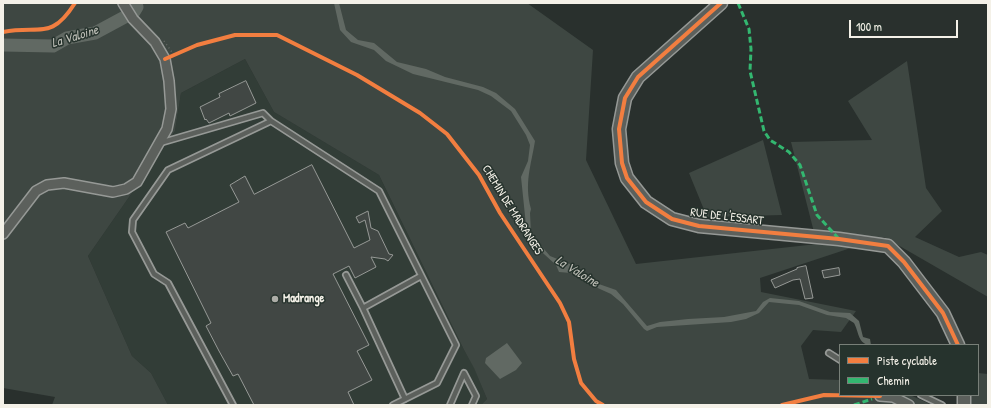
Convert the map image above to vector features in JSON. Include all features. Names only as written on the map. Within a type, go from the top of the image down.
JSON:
[{"type":"street","name":"RUE DE L'ESSART","points":[[721,3],[638,77],[625,98],[619,130],[622,163],[627,178],[646,202],[672,219],[699,226],[838,238],[888,246],[904,262],[943,313],[958,344]]},
{"type":"street","points":[[3,234],[36,191],[47,185],[64,183],[113,192],[126,189],[137,182],[166,129],[171,109],[169,81],[165,59],[155,42],[133,19],[125,7]]},
{"type":"street","points":[[880,396],[893,398],[909,405]]},
{"type":"lane","points":[[158,143],[263,113],[271,121],[379,191],[456,344],[437,383],[393,405]]},
{"type":"lane","points":[[233,405],[168,283],[154,274],[132,232],[133,220],[168,170],[271,121]]},
{"type":"lane","points":[[346,275],[405,399]]},
{"type":"lane","points":[[363,308],[421,276]]},
{"type":"lane","points":[[829,353],[839,359]]},
{"type":"lane","points":[[450,405],[464,373],[476,396],[472,405]]},
{"type":"lane","points":[[923,396],[942,405]]},
{"type":"path","points":[[165,59],[180,53]]},
{"type":"shaded area","points":[[3,3],[527,3],[593,50],[586,160],[636,264],[817,244],[791,142],[872,140],[848,101],[907,61],[926,188],[942,211],[915,237],[959,257],[981,252],[988,255],[988,297],[884,237],[760,278],[761,292],[856,311],[841,332],[813,330],[801,346],[809,379],[839,380],[839,396],[912,396],[932,405],[481,405],[487,399],[474,368],[379,175],[274,112],[245,59],[181,93],[175,131],[88,256],[132,356],[151,373],[168,405],[52,405],[55,397],[3,388]]},
{"type":"shaded area","points":[[245,59],[274,112],[379,175],[464,350],[474,367],[487,399],[481,405],[168,405],[151,373],[132,356],[88,256],[175,131],[181,93]]},
{"type":"shaded area","points":[[763,140],[782,215],[707,217],[689,173]]},
{"type":"shaded area","points":[[979,373],[988,374],[988,405],[969,405],[968,396],[979,396]]},
{"type":"water","points":[[334,3],[339,3],[346,30],[358,40],[374,43],[397,62],[426,69],[445,77],[483,87],[496,93],[515,109],[535,141],[528,183],[531,209],[531,234],[550,256],[570,264],[576,272],[596,283],[616,290],[647,326],[660,322],[724,317],[756,311],[763,302],[770,298],[799,301],[830,312],[850,313],[859,321],[863,337],[870,339],[871,344],[864,343],[861,340],[854,323],[846,318],[827,315],[799,305],[769,302],[759,313],[746,319],[731,322],[657,327],[647,331],[623,304],[611,294],[591,285],[571,273],[559,272],[556,265],[533,244],[527,235],[521,177],[528,161],[530,145],[526,135],[511,111],[491,96],[478,90],[413,74],[386,61],[374,50],[351,42],[340,30]]},
{"type":"water","points":[[124,18],[128,19],[94,35],[68,39],[55,47],[30,46],[25,48],[21,46],[3,48],[3,45],[53,46],[67,38],[95,33]]},
{"type":"water","points":[[507,343],[522,363],[516,370],[500,379],[485,363],[486,358]]},
{"type":"building","points":[[246,81],[256,103],[230,116],[229,113],[209,123],[206,119],[205,120],[200,107],[220,97],[219,94]]},
{"type":"building","name":"Madrange","points":[[312,165],[354,248],[370,240],[365,220],[359,223],[356,217],[368,211],[371,228],[378,231],[389,254],[393,255],[388,261],[385,259],[371,257],[376,267],[355,278],[349,266],[333,274],[369,345],[357,351],[372,380],[348,392],[354,405],[254,405],[238,374],[233,376],[206,326],[211,323],[166,232],[185,223],[188,228],[239,202],[230,185],[245,176],[254,194]]},
{"type":"building","points":[[806,266],[813,298],[805,299],[800,279],[793,280],[775,288],[771,280],[797,268]]},
{"type":"building","points":[[839,268],[840,275],[824,278],[822,271]]},
{"type":"waterway","name":"La Valoine","points":[[3,45],[53,46],[67,38],[95,33],[134,12],[137,7],[136,3]]},
{"type":"marked path","points":[[738,3],[749,29],[751,49],[750,71],[764,131],[770,140],[789,152],[800,165],[817,215],[839,239]]},
{"type":"marked path","points":[[854,405],[872,399]]},
{"type":"cycle path","points":[[3,32],[16,30],[36,30],[51,27],[59,23],[67,15],[75,3]]},
{"type":"cycle path","points":[[721,3],[638,77],[625,98],[619,129],[622,163],[627,178],[646,202],[672,219],[699,226],[839,239],[888,246],[904,262],[943,313],[958,344]]},
{"type":"cycle path","name":"CHEMIN DE MADRANGES","points":[[165,59],[197,45],[235,35],[277,35],[357,75],[420,113],[447,134],[479,175],[500,213],[560,303],[569,322],[574,359],[581,383],[596,401],[603,405]]},
{"type":"cycle path","points":[[782,405],[824,395],[839,395]]},
{"type":"place","name":"Madrange","points":[[275,299]]}]
